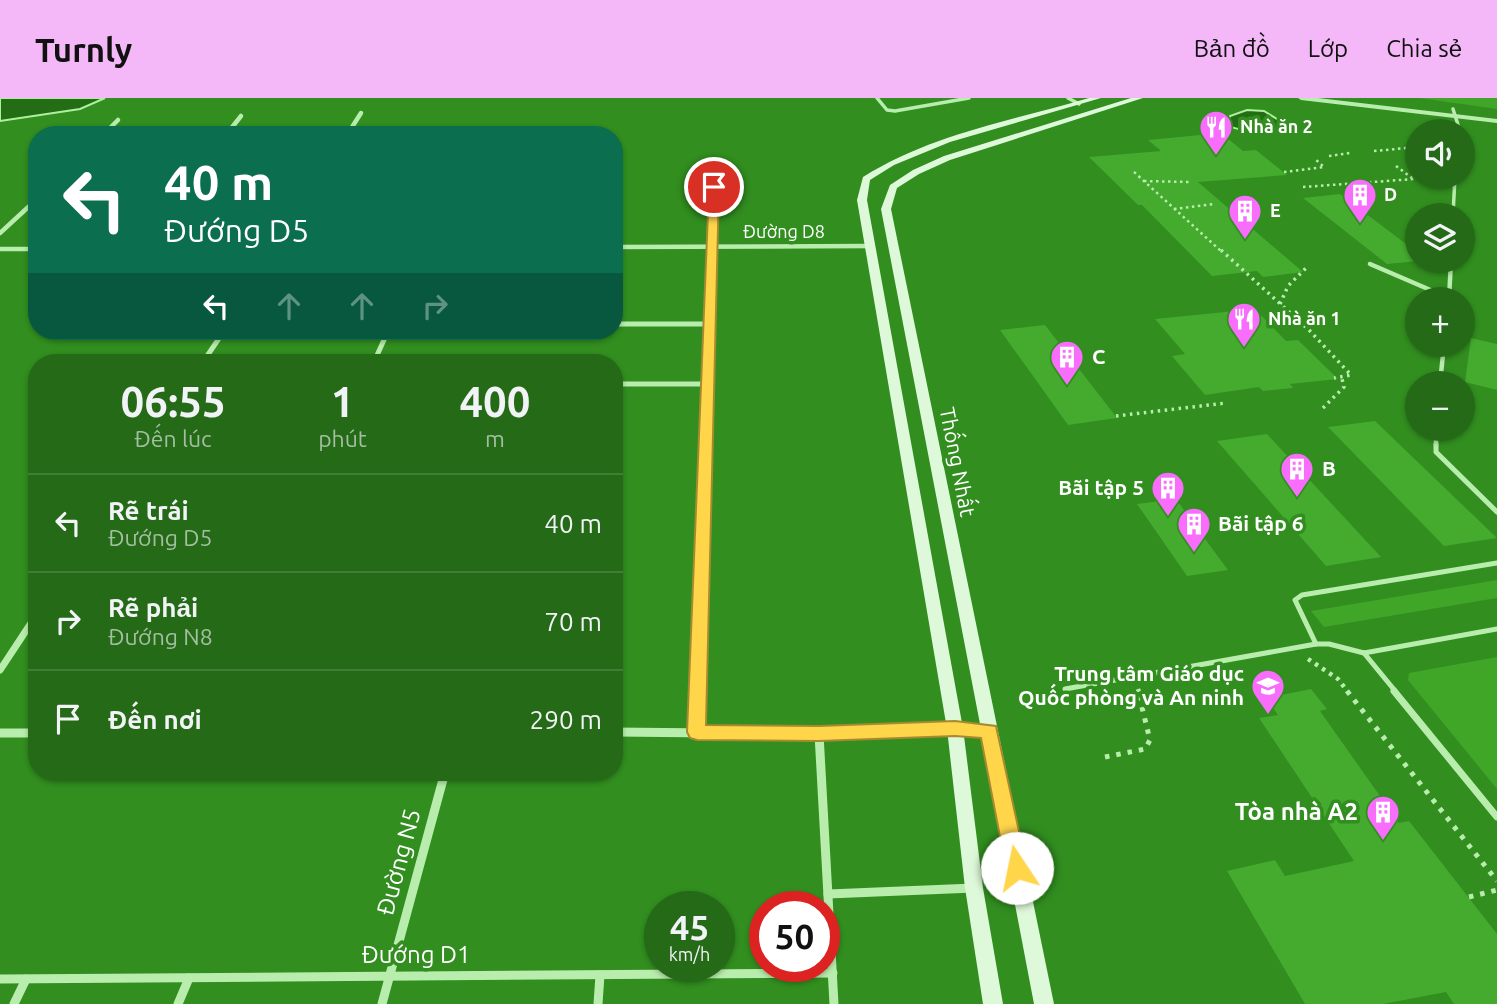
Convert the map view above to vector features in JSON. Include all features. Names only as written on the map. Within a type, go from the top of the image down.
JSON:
[{"type":"main road","points":[[993,1004],[974,888],[955,729],[862,200],[866,179],[890,162],[924,148],[1074,101],[1097,98]]},
{"type":"main road","name":"Thống Nhất","points":[[1044,1004],[886,209],[893,187],[916,172],[947,158],[1139,98]]},
{"type":"main road","points":[[890,162],[916,172]]},
{"type":"main road","points":[[955,729],[989,731]]},
{"type":"street","points":[[1301,98],[1497,114]]},
{"type":"street","points":[[1358,98],[1497,121]]},
{"type":"street","points":[[353,126],[361,113]]},
{"type":"street","points":[[234,126],[242,116]]},
{"type":"street","points":[[112,126],[118,120]]},
{"type":"street","points":[[697,732],[714,187]]},
{"type":"street","points":[[0,233],[28,207]]},
{"type":"street","name":"Đường D8","points":[[623,247],[870,246]]},
{"type":"street","points":[[0,249],[28,249]]},
{"type":"street","points":[[623,324],[709,324]]},
{"type":"street","points":[[623,384],[707,384]]},
{"type":"street","points":[[0,670],[28,628]]},
{"type":"street","points":[[623,732],[819,734],[955,729]]},
{"type":"street","points":[[0,733],[28,733]]},
{"type":"street","points":[[819,734],[828,891]]},
{"type":"street","name":"Đường N5","points":[[382,1004],[443,781]]},
{"type":"street","points":[[840,894],[974,888]]},
{"type":"street","name":"Đướng D1","points":[[0,979],[749,974]]},
{"type":"street","points":[[598,1004],[600,975]]},
{"type":"street","points":[[178,1004],[189,978]]},
{"type":"street","points":[[15,1004],[26,979]]},
{"type":"street","points":[[833,982],[834,1004]]},
{"type":"lane","points":[[877,98],[891,111],[969,98]]},
{"type":"lane","points":[[939,98],[944,103]]},
{"type":"lane","points":[[1454,112],[1456,119]]},
{"type":"lane","points":[[1370,264],[1420,287]]},
{"type":"lane","points":[[1436,441],[1436,452],[1497,512]]},
{"type":"lane","points":[[1316,644],[1297,608],[1296,600],[1302,595],[1497,563]]},
{"type":"lane","points":[[1065,689],[1316,644],[1329,644],[1364,653],[1497,629]]},
{"type":"lane","points":[[1364,653],[1497,817]]},
{"type":"path","points":[[1374,151],[1405,148]]},
{"type":"path","points":[[1329,156],[1350,153]]},
{"type":"path","points":[[1284,172],[1324,167],[1315,159]]},
{"type":"path","points":[[1396,166],[1405,172]]},
{"type":"path","points":[[1134,172],[1280,304],[1350,372],[1351,377],[1334,378]]},
{"type":"path","points":[[1303,187],[1405,179]]},
{"type":"path","points":[[1143,181],[1191,182]]},
{"type":"path","points":[[1173,209],[1214,204]]},
{"type":"path","points":[[1280,304],[1288,286],[1306,268]]},
{"type":"path","points":[[1324,408],[1343,387],[1344,381],[1340,378]]},
{"type":"path","points":[[1116,416],[1226,403]]},
{"type":"path","points":[[1306,658],[1338,679],[1497,881]]},
{"type":"path","points":[[1105,757],[1145,748],[1150,740],[1137,682]]},
{"type":"path","points":[[1469,897],[1497,890]]},
{"type":"shaded area","points":[[0,98],[105,98],[80,109],[0,121]]},
{"type":"shaded area","points":[[1419,98],[1497,98],[1497,109]]},
{"type":"shaded area","points":[[1247,110],[1264,111],[1285,124],[1283,129],[1245,130],[1226,125],[1230,116]]},
{"type":"shaded area","points":[[1497,580],[1497,598],[1324,627],[1311,611]]},
{"type":"shaded area","points":[[1497,657],[1497,789],[1408,680],[1409,673]]},
{"type":"building","points":[[1221,133],[1243,151],[1256,150],[1287,175],[1198,182],[1303,272],[1263,277],[1257,271],[1212,276],[1142,205],[1138,205],[1089,157],[1161,151],[1148,140]]},
{"type":"building","name":"D","points":[[1340,194],[1405,243],[1405,262],[1387,264],[1303,198]]},
{"type":"building","name":"Nhà ăn 1","points":[[1255,309],[1286,341],[1298,340],[1338,379],[1290,384],[1293,388],[1263,391],[1259,387],[1205,395],[1172,356],[1185,354],[1155,319]]},
{"type":"building","name":"C","points":[[1045,325],[1117,418],[1068,425],[1000,330]]},
{"type":"building","points":[[1475,339],[1497,344],[1497,390],[1475,384],[1475,371],[1466,371],[1468,357],[1475,357]]},
{"type":"building","points":[[1375,421],[1497,538],[1444,546],[1328,427]]},
{"type":"building","name":"B","points":[[1267,434],[1381,557],[1326,566],[1217,441]]},
{"type":"building","points":[[1176,499],[1228,570],[1187,576],[1137,504]]},
{"type":"building","name":"Tòa nhà A2","points":[[1311,689],[1327,709],[1320,711],[1399,823],[1409,821],[1497,934],[1497,1004],[1454,1004],[1446,992],[1383,1004],[1305,1004],[1227,871],[1275,860],[1285,876],[1354,861],[1259,718],[1278,715],[1266,698]]},
{"type":"place","name":"Nhà ăn 2","points":[[1216,157]]},
{"type":"place","name":"D","points":[[1360,225]]},
{"type":"place","name":"E","points":[[1245,241]]},
{"type":"place","name":"Nhà ăn 1","points":[[1244,349]]},
{"type":"place","name":"C","points":[[1067,387]]},
{"type":"place","name":"B","points":[[1297,499]]},
{"type":"place","name":"Bãi tập 5","points":[[1168,518]]},
{"type":"place","name":"Bãi tập 6","points":[[1194,554]]},
{"type":"place","name":"Trung tâm Giáo dục Quốc phòng và An ninh","points":[[1268,716]]},
{"type":"place","name":"Tòa nhà A2","points":[[1383,842]]},
{"type":"route","points":[[714,187],[697,732],[819,734],[955,729],[989,731],[1017,868]]}]
